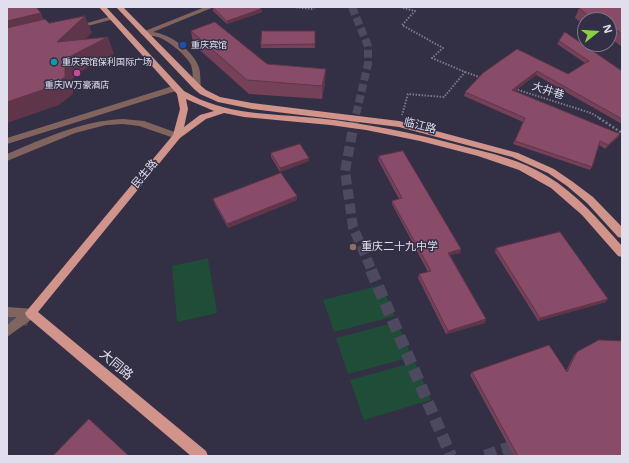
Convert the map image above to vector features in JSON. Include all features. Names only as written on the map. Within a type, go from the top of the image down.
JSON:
[{"type":"main road","points":[[102,7],[178,91]]},
{"type":"main road","points":[[119,7],[203,92],[218,99],[252,106]]},
{"type":"main road","name":"临江路","points":[[178,91],[192,101],[223,110],[326,121],[397,132],[507,162],[543,178],[560,189],[589,216],[622,253]]},
{"type":"main road","name":"民生路","points":[[31,313],[177,136],[184,109],[178,91]]},
{"type":"main road","points":[[177,136],[203,117],[223,110],[252,106]]},
{"type":"main road","name":"临江路","points":[[252,106],[399,124],[494,149],[533,162],[551,171],[590,200],[622,234]]},
{"type":"main road","name":"大同路","points":[[31,313],[201,456]]},
{"type":"street","points":[[144,32],[211,7]]},
{"type":"street","points":[[67,29],[112,18]]},
{"type":"street","points":[[144,32],[159,35],[170,40],[190,58],[195,66],[197,87]]},
{"type":"street","points":[[7,141],[178,91]]},
{"type":"street","points":[[7,158],[89,125],[110,121],[138,123],[177,136]]},
{"type":"street","points":[[7,312],[31,313]]},
{"type":"street","name":"民生路","points":[[7,332],[31,313]]},
{"type":"path","points":[[293,7],[312,9],[315,7]]},
{"type":"path","points":[[400,7],[415,11],[402,25],[443,48],[432,58],[487,80]]},
{"type":"path","points":[[399,124],[408,94],[444,97],[465,72]]},
{"type":"path","name":"大井巷","points":[[509,87],[591,113],[622,133]]},
{"type":"green space","points":[[208,258],[217,313],[177,322],[172,266]]},
{"type":"green space","points":[[381,285],[395,316],[334,332],[323,300]]},
{"type":"green space","points":[[397,322],[412,357],[348,374],[336,338]]},
{"type":"green space","points":[[415,362],[431,400],[364,420],[350,380]]},
{"type":"building","points":[[7,7],[36,7],[41,13],[7,21]]},
{"type":"building","points":[[213,7],[259,7],[261,9],[227,21]]},
{"type":"building","points":[[620,7],[622,9],[622,34],[617,30],[617,12],[584,12],[579,8]]},
{"type":"building","points":[[85,16],[57,42],[108,37],[71,56],[65,62],[65,77],[51,87],[7,102],[7,28],[45,19],[49,23]]},
{"type":"building","points":[[215,22],[267,64],[326,69],[322,86],[247,80],[191,31]]},
{"type":"building","points":[[262,31],[315,31],[315,44],[261,45]]},
{"type":"building","points":[[565,32],[577,40],[577,52],[594,52],[622,71],[622,119],[537,71],[512,90],[620,134],[608,145],[600,141],[592,167],[515,141],[525,118],[465,92],[483,73],[517,49],[568,74],[589,61],[559,41]]},
{"type":"building","points":[[300,144],[309,158],[280,168],[271,153]]},
{"type":"building","points":[[403,151],[461,249],[448,253],[486,319],[448,331],[419,274],[431,271],[392,201],[402,198],[379,156]]},
{"type":"building","points":[[281,173],[297,196],[227,224],[213,199]]},
{"type":"building","points":[[560,232],[608,299],[540,318],[496,248]]},
{"type":"building","points":[[599,340],[622,341],[622,456],[518,456],[472,372],[549,345],[567,372],[577,352]]},
{"type":"building","points":[[89,419],[129,456],[53,456]]},
{"type":"tunnel","points":[[352,7],[368,46],[368,64],[355,119]]},
{"type":"tunnel","points":[[355,118],[345,171],[353,227],[372,271]]},
{"type":"tunnel","points":[[371,270],[451,456]]},
{"type":"tunnel","points":[[7,317],[28,320]]},
{"type":"tunnel","points":[[485,456],[522,443]]},
{"type":"tunnel","points":[[507,448],[511,456]]},
{"type":"place","name":"重庆宾馆","points":[[183,45]]},
{"type":"place","name":"重庆宾馆保利国际广场","points":[[54,62]]},
{"type":"place","name":"重庆JW万豪酒店","points":[[77,73]]},
{"type":"place","name":"重庆二十九中学","points":[[353,247]]}]
